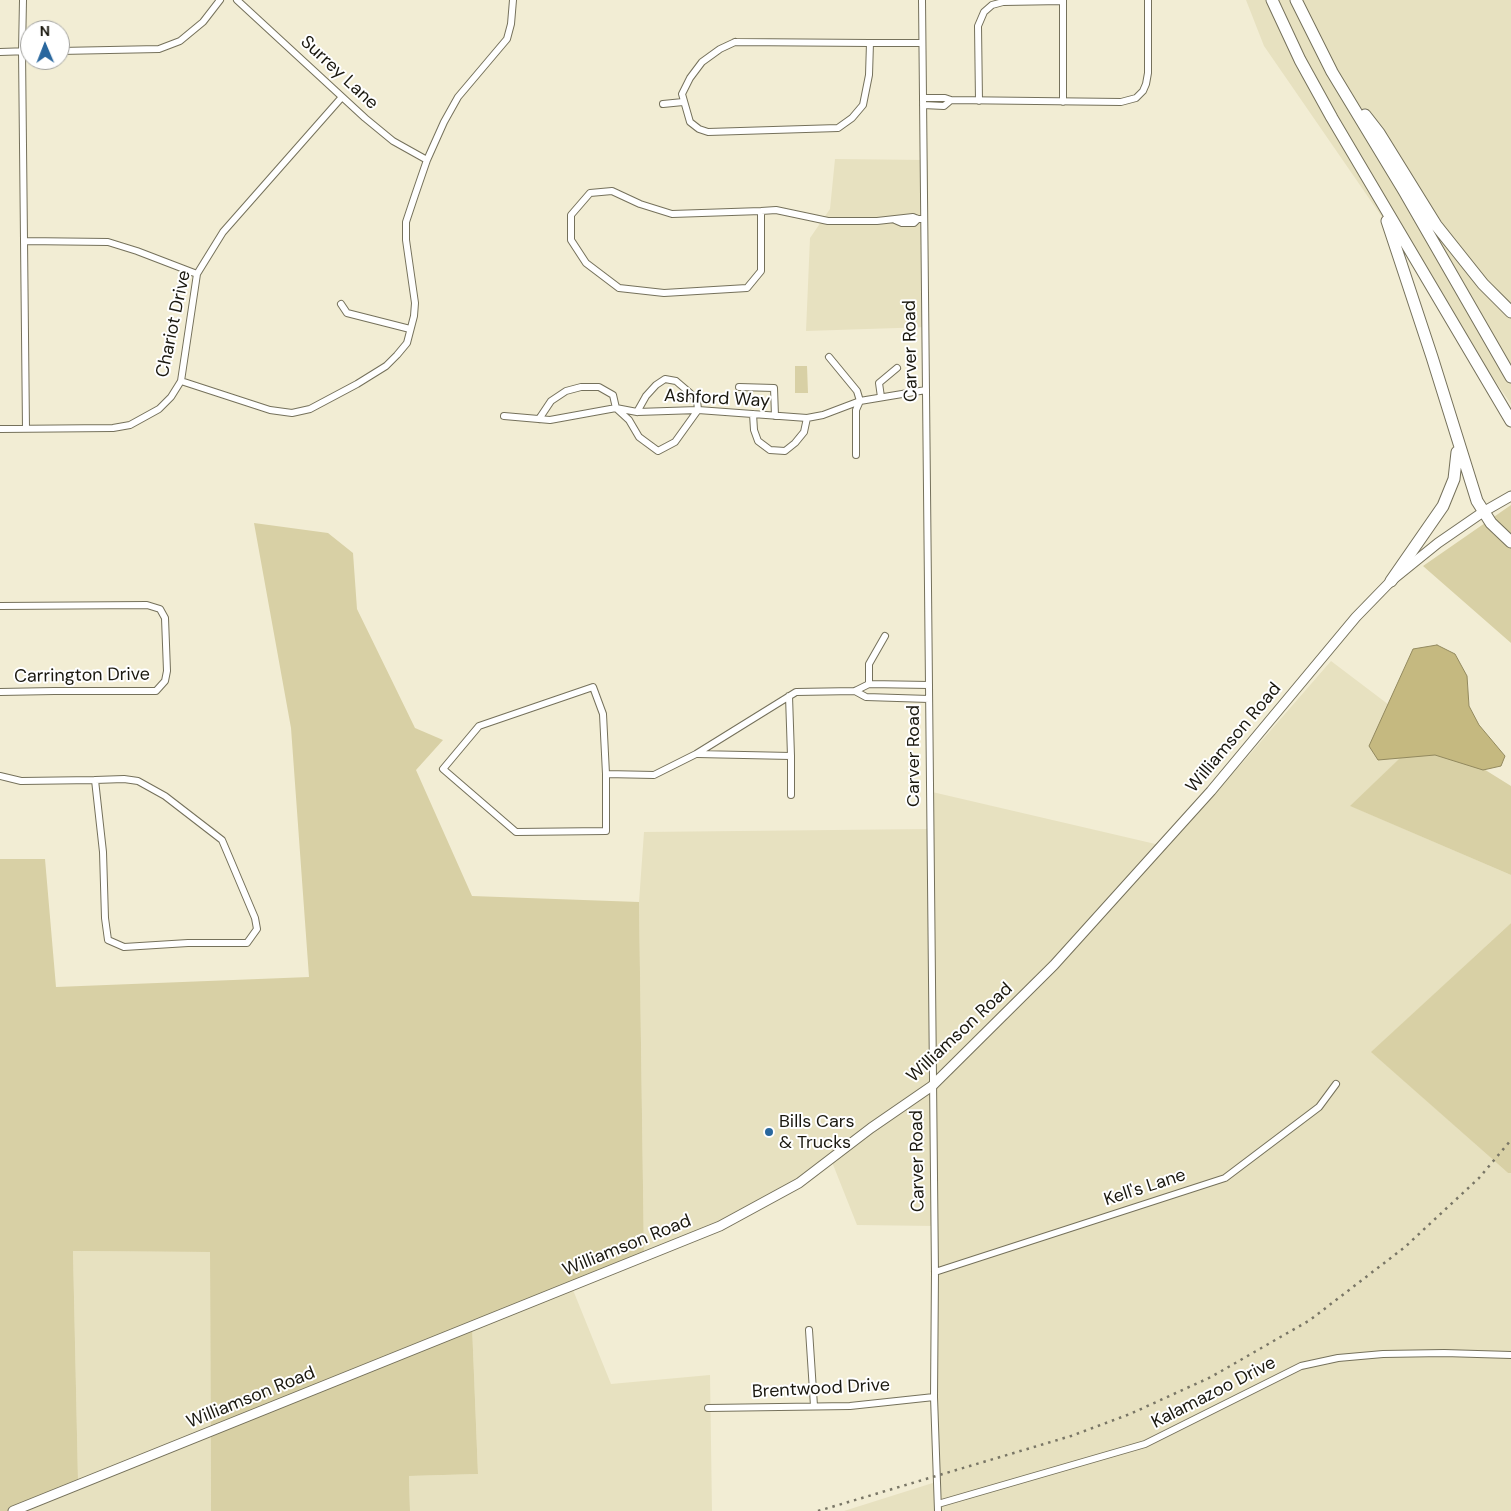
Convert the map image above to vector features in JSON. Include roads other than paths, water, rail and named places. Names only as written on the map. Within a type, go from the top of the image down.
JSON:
[{"type":"highway","points":[[1272,0],[1300,60],[1377,195],[1511,421]]},
{"type":"highway","points":[[1296,0],[1332,72],[1404,191],[1511,377]]},
{"type":"highway","points":[[1332,72],[1379,133],[1436,225],[1483,284],[1511,312]]},
{"type":"highway","points":[[1377,195],[1405,273],[1475,495],[1483,512],[1511,542]]},
{"type":"highway","points":[[1391,581],[1443,506],[1457,466],[1458,443]]},
{"type":"main road","name":"Williamson Road","points":[[12,1511],[720,1226],[799,1184],[871,1128],[932,1086],[1054,966],[1211,791],[1356,617],[1391,581],[1415,561],[1483,512],[1511,496]]},
{"type":"street","points":[[23,20],[24,0]]},
{"type":"street","points":[[70,51],[159,49],[180,41],[203,22],[220,0]]},
{"type":"street","name":"Surrey Lane","points":[[237,0],[342,97],[393,141],[428,160]]},
{"type":"street","points":[[181,381],[270,410],[292,413],[310,409],[357,384],[386,366],[397,355],[407,343],[415,303],[407,257],[406,222],[444,122],[458,97],[506,39],[512,24],[513,0]]},
{"type":"street","name":"Carver Road","points":[[922,0],[923,105],[920,219],[926,390],[935,1272],[934,1397],[938,1508]]},
{"type":"street","points":[[923,98],[979,101],[1121,102],[1136,98],[1143,91],[1148,73],[1148,0]]},
{"type":"street","points":[[979,101],[978,26],[984,12],[992,5],[1002,2],[1063,1],[1063,102]]},
{"type":"street","points":[[870,43],[869,75],[863,105],[852,118],[838,128],[708,132],[699,129],[690,122],[682,94],[690,78],[702,62],[735,42],[922,43]]},
{"type":"street","points":[[0,52],[20,52]]},
{"type":"street","points":[[22,70],[26,429]]},
{"type":"street","name":"Chariot Drive","points":[[0,429],[113,428],[130,425],[159,409],[171,397],[181,381],[197,274],[223,232],[342,97]]},
{"type":"street","points":[[923,105],[944,106],[951,100]]},
{"type":"street","points":[[663,104],[683,102]]},
{"type":"street","points":[[761,211],[761,271],[747,288],[664,294],[619,288],[586,263],[570,240],[571,216],[590,194],[612,191],[640,204],[672,214],[776,210],[828,221],[896,220],[902,217],[920,219]]},
{"type":"street","points":[[24,241],[108,242],[197,274]]},
{"type":"street","points":[[341,304],[347,313],[410,329]]},
{"type":"street","points":[[829,357],[856,391],[860,401],[856,410],[856,455]]},
{"type":"street","points":[[881,397],[880,383],[897,368]]},
{"type":"street","points":[[539,419],[551,401],[566,391],[581,387],[599,387],[613,395],[616,408],[629,420],[639,437],[658,451],[675,442],[698,410],[697,400],[676,381],[665,379],[656,385],[646,396],[637,412]]},
{"type":"street","points":[[739,387],[774,388],[775,416]]},
{"type":"street","name":"Ashford Way","points":[[504,416],[550,420],[616,408],[637,412],[698,410],[807,418],[823,415],[860,401],[926,390]]},
{"type":"street","points":[[754,414],[754,430],[758,441],[770,450],[785,451],[795,443],[804,432],[807,418]]},
{"type":"street","name":"Carrington Drive","points":[[0,606],[146,605],[160,609],[165,618],[167,671],[165,681],[156,691],[0,692]]},
{"type":"street","points":[[869,684],[869,664],[884,636]]},
{"type":"street","points":[[606,774],[654,775],[696,754],[796,692],[855,691],[869,684],[929,684]]},
{"type":"street","points":[[593,687],[603,714],[606,774],[606,831],[516,832],[443,769],[479,726],[593,687]]},
{"type":"street","points":[[855,691],[866,697],[929,699]]},
{"type":"street","points":[[789,696],[791,795]]},
{"type":"street","points":[[696,754],[791,756]]},
{"type":"street","points":[[0,776],[21,781],[124,779],[138,781],[166,796],[222,840],[255,918],[257,929],[247,943],[188,943],[124,948],[108,940],[105,918],[103,852],[95,780]]},
{"type":"street","name":"Kell's Lane","points":[[935,1272],[1225,1178],[1318,1107],[1336,1084]]},
{"type":"street","points":[[809,1330],[814,1406]]},
{"type":"street","name":"Kalamazoo Drive","points":[[938,1508],[1145,1444],[1301,1366],[1338,1358],[1383,1354],[1444,1353],[1511,1356]]},
{"type":"street","name":"Brentwood Drive","points":[[708,1408],[850,1406],[934,1397]]},
{"type":"railway","points":[[818,1511],[1071,1436],[1130,1414],[1211,1377],[1310,1320],[1405,1247],[1479,1178],[1511,1140]]},
{"type":"place","name":"Bills Cars & Trucks","points":[[769,1132]]}]
